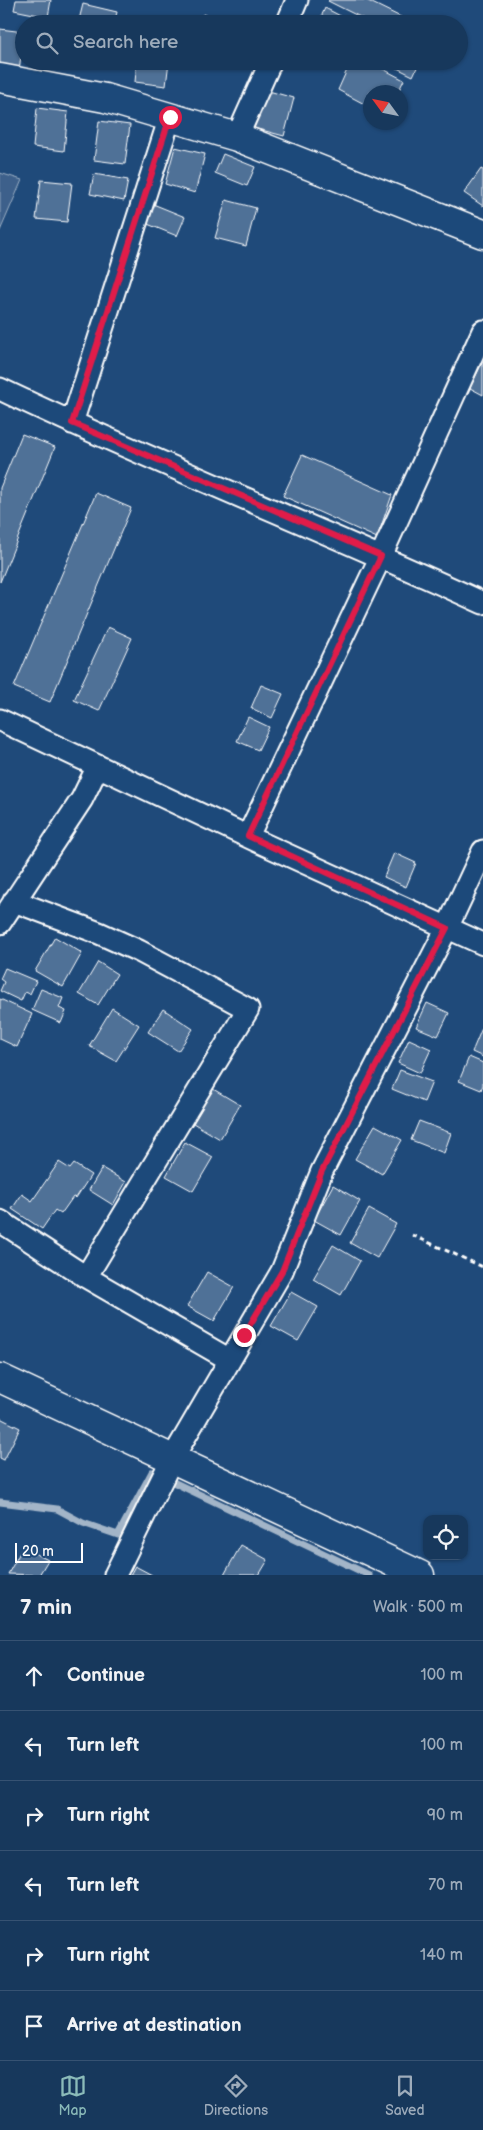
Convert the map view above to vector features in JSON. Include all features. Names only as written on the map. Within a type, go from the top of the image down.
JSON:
[{"type":"street","points":[[291,15],[297,0]]},
{"type":"street","points":[[238,138],[266,70]]},
{"type":"street","points":[[0,78],[105,98],[238,138],[483,234]]},
{"type":"street","points":[[72,423],[170,117]]},
{"type":"street","points":[[248,836],[381,556],[483,331]]},
{"type":"street","points":[[0,388],[72,423],[381,556],[483,603]]},
{"type":"street","points":[[0,720],[483,944]]},
{"type":"street","points":[[0,923],[82,800],[98,766]]},
{"type":"street","points":[[115,1575],[172,1459],[282,1271],[322,1171],[447,928],[483,851]]},
{"type":"street","points":[[14,902],[139,951],[248,1009],[86,1277]]},
{"type":"street","points":[[0,1221],[86,1277],[230,1360]]},
{"type":"street","points":[[0,1378],[420,1575]]},
{"type":"path","points":[[412,1235],[483,1268]]},
{"type":"shaded area","points":[[0,173],[22,180],[0,231]]},
{"type":"building","points":[[16,0],[51,0],[48,15],[14,10]]},
{"type":"building","points":[[366,0],[397,15],[356,15],[328,1]]},
{"type":"building","points":[[83,4],[117,12],[116,15],[80,15]]},
{"type":"building","points":[[325,8],[339,15],[322,15]]},
{"type":"building","points":[[0,29],[15,31],[15,70],[19,71],[0,69]]},
{"type":"building","points":[[136,70],[168,70],[166,86],[135,82]]},
{"type":"building","points":[[347,70],[385,70],[404,80],[402,85],[363,85],[363,103],[338,90]]},
{"type":"building","points":[[401,70],[416,70],[413,76]]},
{"type":"building","points":[[265,90],[294,98],[284,136],[254,128]]},
{"type":"building","points":[[37,108],[68,112],[64,151],[33,147]]},
{"type":"building","points":[[99,121],[130,125],[125,164],[94,160]]},
{"type":"building","points":[[175,147],[205,154],[195,193],[165,184]]},
{"type":"building","points":[[223,154],[255,167],[247,186],[215,173]]},
{"type":"building","points":[[481,169],[483,170],[483,206],[464,193]]},
{"type":"building","points":[[94,174],[128,180],[124,201],[90,194]]},
{"type":"building","points":[[41,180],[72,183],[67,222],[36,219]]},
{"type":"building","points":[[226,200],[256,208],[246,246],[215,238]]},
{"type":"building","points":[[153,204],[185,217],[177,236],[145,223]]},
{"type":"building","points":[[483,361],[483,395],[470,388]]},
{"type":"building","points":[[22,434],[55,447],[0,582],[0,488]]},
{"type":"building","points":[[302,455],[392,495],[377,538],[283,496]]},
{"type":"building","points":[[96,493],[131,508],[50,702],[14,687]]},
{"type":"building","points":[[108,627],[132,638],[99,711],[74,700]]},
{"type":"building","points":[[261,685],[283,694],[272,718],[251,708]]},
{"type":"building","points":[[248,717],[269,727],[258,750],[237,741]]},
{"type":"building","points":[[394,853],[416,863],[406,887],[384,877]]},
{"type":"building","points":[[55,937],[82,953],[63,987],[35,971]]},
{"type":"building","points":[[98,962],[117,974],[98,1005],[79,994]]},
{"type":"building","points":[[5,968],[36,981],[30,994],[25,992],[21,1001],[0,991],[4,982],[0,979]]},
{"type":"building","points":[[41,989],[63,998],[59,1008],[66,1011],[61,1023],[32,1010]]},
{"type":"building","points":[[0,999],[32,1014],[17,1047],[0,1039]]},
{"type":"building","points":[[427,1003],[449,1013],[438,1036],[416,1027]]},
{"type":"building","points":[[112,1008],[139,1025],[116,1061],[89,1046]]},
{"type":"building","points":[[163,1009],[193,1029],[178,1051],[148,1032]]},
{"type":"building","points":[[483,1028],[483,1057],[472,1052]]},
{"type":"building","points":[[409,1039],[431,1049],[420,1073],[398,1063]]},
{"type":"building","points":[[469,1057],[483,1063],[483,1085],[481,1090],[459,1081]]},
{"type":"building","points":[[400,1070],[432,1082],[424,1102],[392,1089]]},
{"type":"building","points":[[213,1089],[240,1105],[220,1139],[193,1123]]},
{"type":"building","points":[[419,1121],[451,1133],[444,1153],[411,1140]]},
{"type":"building","points":[[375,1125],[402,1140],[382,1174],[355,1159]]},
{"type":"building","points":[[185,1142],[213,1157],[193,1191],[166,1176]]},
{"type":"building","points":[[59,1162],[70,1169],[74,1164],[91,1175],[76,1198],[73,1197],[61,1214],[55,1210],[42,1229],[12,1209],[22,1194],[32,1201]]},
{"type":"building","points":[[102,1168],[126,1182],[113,1205],[89,1190]]},
{"type":"building","points":[[333,1185],[360,1201],[341,1235],[314,1220]]},
{"type":"building","points":[[369,1209],[396,1224],[377,1258],[350,1243]]},
{"type":"building","points":[[333,1245],[360,1261],[341,1295],[313,1279]]},
{"type":"building","points":[[207,1272],[234,1287],[214,1321],[187,1306]]},
{"type":"building","points":[[291,1292],[318,1307],[298,1341],[271,1326]]},
{"type":"building","points":[[0,1418],[20,1428],[4,1460],[0,1458]]},
{"type":"building","points":[[241,1545],[268,1560],[259,1575],[224,1575]]},
{"type":"building","points":[[23,1547],[48,1560],[39,1575],[8,1574]]},
{"type":"building","points":[[135,1566],[152,1575],[130,1575]]},
{"type":"waterway","points":[[0,1502],[57,1509],[83,1523],[118,1535],[152,1472],[369,1575]]},
{"type":"route","points":[[170,117],[72,423],[381,556],[248,836],[447,928],[322,1171],[282,1271],[244,1335]]}]
